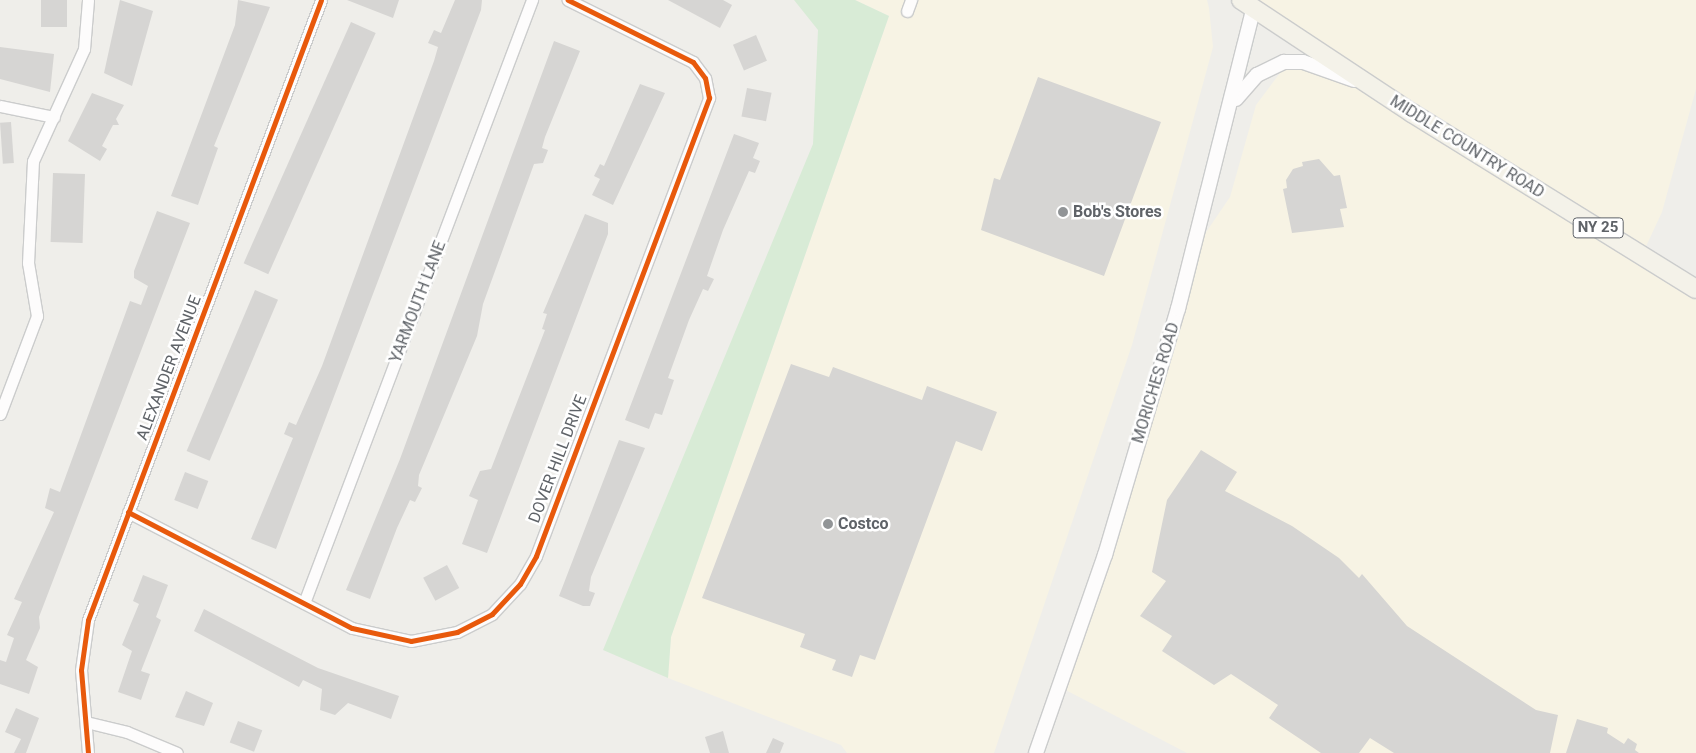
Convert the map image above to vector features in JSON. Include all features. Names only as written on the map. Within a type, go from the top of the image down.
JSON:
[{"type":"main road","name":"MIDDLE COUNTRY ROAD","points":[[1250,2],[1375,88],[1696,289]]},
{"type":"street","points":[[0,414],[37,316],[28,263],[33,161],[84,49],[88,0]]},
{"type":"street","name":"ALEXANDER AVENUE","points":[[88,753],[81,670],[88,620],[321,0]]},
{"type":"street","name":"YARMOUTH LANE","points":[[304,603],[532,0]]},
{"type":"street","name":"DOVER HILL DRIVE","points":[[128,512],[352,628],[411,641],[457,632],[492,614],[520,584],[536,556],[709,98],[705,78],[693,62],[568,0]]},
{"type":"street","points":[[907,11],[912,0]]},
{"type":"street","name":"MORICHES ROAD","points":[[1036,753],[1105,555],[1178,309],[1230,108],[1250,2]]},
{"type":"street","points":[[1230,108],[1243,86],[1270,66],[1284,62],[1303,62],[1375,88]]},
{"type":"street","points":[[0,106],[54,117]]},
{"type":"street","points":[[86,722],[127,732],[177,753]]},
{"type":"shaded area","points":[[855,0],[1207,0],[1209,8],[1213,47],[1132,345],[994,753],[847,753],[841,745],[668,678],[671,637],[889,16]]},
{"type":"shaded area","points":[[1241,0],[1696,0],[1696,89],[1662,212],[1642,255],[1696,289],[1696,753],[1187,753],[1054,684],[1105,555],[1196,247],[1230,197],[1256,105],[1283,69],[1317,50]]},
{"type":"green space","points":[[794,0],[855,0],[889,16],[671,637],[668,678],[603,650],[813,144],[818,30]]},
{"type":"building","points":[[41,0],[67,0],[67,27],[41,27]]},
{"type":"building","points":[[120,0],[153,11],[132,86],[104,73]]},
{"type":"building","points":[[238,0],[270,7],[214,146],[218,148],[198,205],[171,196],[235,25]]},
{"type":"building","points":[[347,0],[399,0],[393,18]]},
{"type":"building","points":[[455,0],[482,0],[481,10],[276,549],[251,539],[293,438],[284,434],[289,422],[296,425],[322,366],[434,61],[438,47],[428,43],[434,30],[441,33]]},
{"type":"building","points":[[668,0],[723,0],[732,5],[720,28]]},
{"type":"building","points":[[351,22],[376,33],[268,274],[244,263]]},
{"type":"building","points":[[756,35],[767,61],[744,71],[733,45]]},
{"type":"building","points":[[554,41],[580,51],[545,137],[542,148],[548,150],[543,163],[534,164],[483,304],[477,336],[419,475],[418,486],[422,488],[415,502],[410,500],[397,528],[370,599],[346,590],[400,459]]},
{"type":"building","points":[[0,47],[54,54],[50,92],[0,79]]},
{"type":"building","points":[[1038,77],[1161,122],[1104,276],[981,230],[994,178],[1000,180]]},
{"type":"building","points":[[640,84],[665,93],[613,205],[592,195],[600,179],[594,176],[600,164],[604,166]]},
{"type":"building","points":[[747,88],[772,93],[766,121],[741,116]]},
{"type":"building","points":[[92,93],[124,105],[116,119],[119,125],[113,125],[102,146],[107,149],[100,161],[68,141]]},
{"type":"building","points":[[11,122],[14,163],[3,164],[0,123]]},
{"type":"building","points":[[734,134],[759,143],[753,158],[760,161],[755,173],[749,171],[723,230],[707,276],[714,279],[708,291],[703,289],[689,320],[668,378],[674,380],[662,415],[655,413],[649,429],[625,420]]},
{"type":"building","points":[[1319,159],[1334,176],[1340,175],[1347,208],[1340,209],[1344,227],[1292,233],[1283,189],[1287,188],[1286,180],[1293,169],[1303,166],[1302,162]]},
{"type":"building","points":[[53,173],[85,174],[83,243],[51,242]]},
{"type":"building","points":[[157,211],[190,223],[39,617],[40,628],[26,660],[38,667],[29,694],[0,684],[0,660],[6,662],[14,638],[7,635],[22,602],[14,599],[54,512],[45,508],[50,488],[60,492],[130,301],[141,305],[148,286],[134,278],[134,271]]},
{"type":"building","points":[[585,214],[608,223],[608,234],[487,553],[462,544],[478,500],[469,496],[480,471],[491,469],[545,330],[542,329],[547,314],[543,313]]},
{"type":"building","points":[[255,290],[278,300],[210,461],[187,451]]},
{"type":"building","name":"Costco","points":[[791,364],[829,377],[833,367],[922,400],[927,386],[997,412],[982,451],[956,441],[875,660],[860,655],[852,677],[832,670],[836,660],[800,647],[805,634],[702,598]]},
{"type":"building","points":[[619,440],[645,448],[591,577],[589,591],[595,593],[590,606],[583,606],[559,596]]},
{"type":"building","points":[[1201,450],[1237,472],[1225,491],[1292,526],[1339,558],[1359,578],[1362,574],[1407,626],[1536,710],[1558,715],[1550,753],[1394,753],[1370,738],[1359,753],[1321,753],[1269,718],[1278,705],[1231,674],[1214,685],[1162,651],[1172,636],[1140,616],[1166,581],[1152,572],[1167,500]]},
{"type":"building","points":[[185,472],[208,481],[198,509],[174,500]]},
{"type":"building","points":[[447,565],[459,588],[435,601],[423,578]]},
{"type":"building","points":[[143,575],[168,585],[156,617],[161,620],[141,671],[150,674],[141,700],[118,692],[132,651],[122,645],[139,604],[133,601]]},
{"type":"building","points":[[204,609],[318,668],[399,696],[391,719],[348,703],[335,715],[320,710],[322,689],[303,680],[299,687],[194,631]]},
{"type":"building","points":[[186,691],[213,703],[204,726],[175,717]]},
{"type":"building","points":[[16,708],[39,718],[26,753],[14,753],[21,739],[5,732]]},
{"type":"building","points":[[1577,719],[1608,728],[1607,733],[1624,744],[1628,738],[1637,744],[1635,750],[1639,753],[1566,753]]},
{"type":"building","points":[[238,721],[262,730],[254,752],[230,742]]},
{"type":"building","points":[[723,731],[729,753],[710,753],[705,737]]},
{"type":"building","points":[[773,738],[784,743],[780,753],[766,753]]},
{"type":"cycle path","points":[[88,753],[81,670],[88,620],[321,0]]},
{"type":"cycle path","points":[[128,512],[352,628],[411,641],[457,632],[492,614],[520,584],[536,556],[709,98],[705,78],[693,62],[568,0]]},
{"type":"place","name":"Bob's Stores","points":[[1063,212]]},
{"type":"place","name":"Costco","points":[[828,524]]}]
